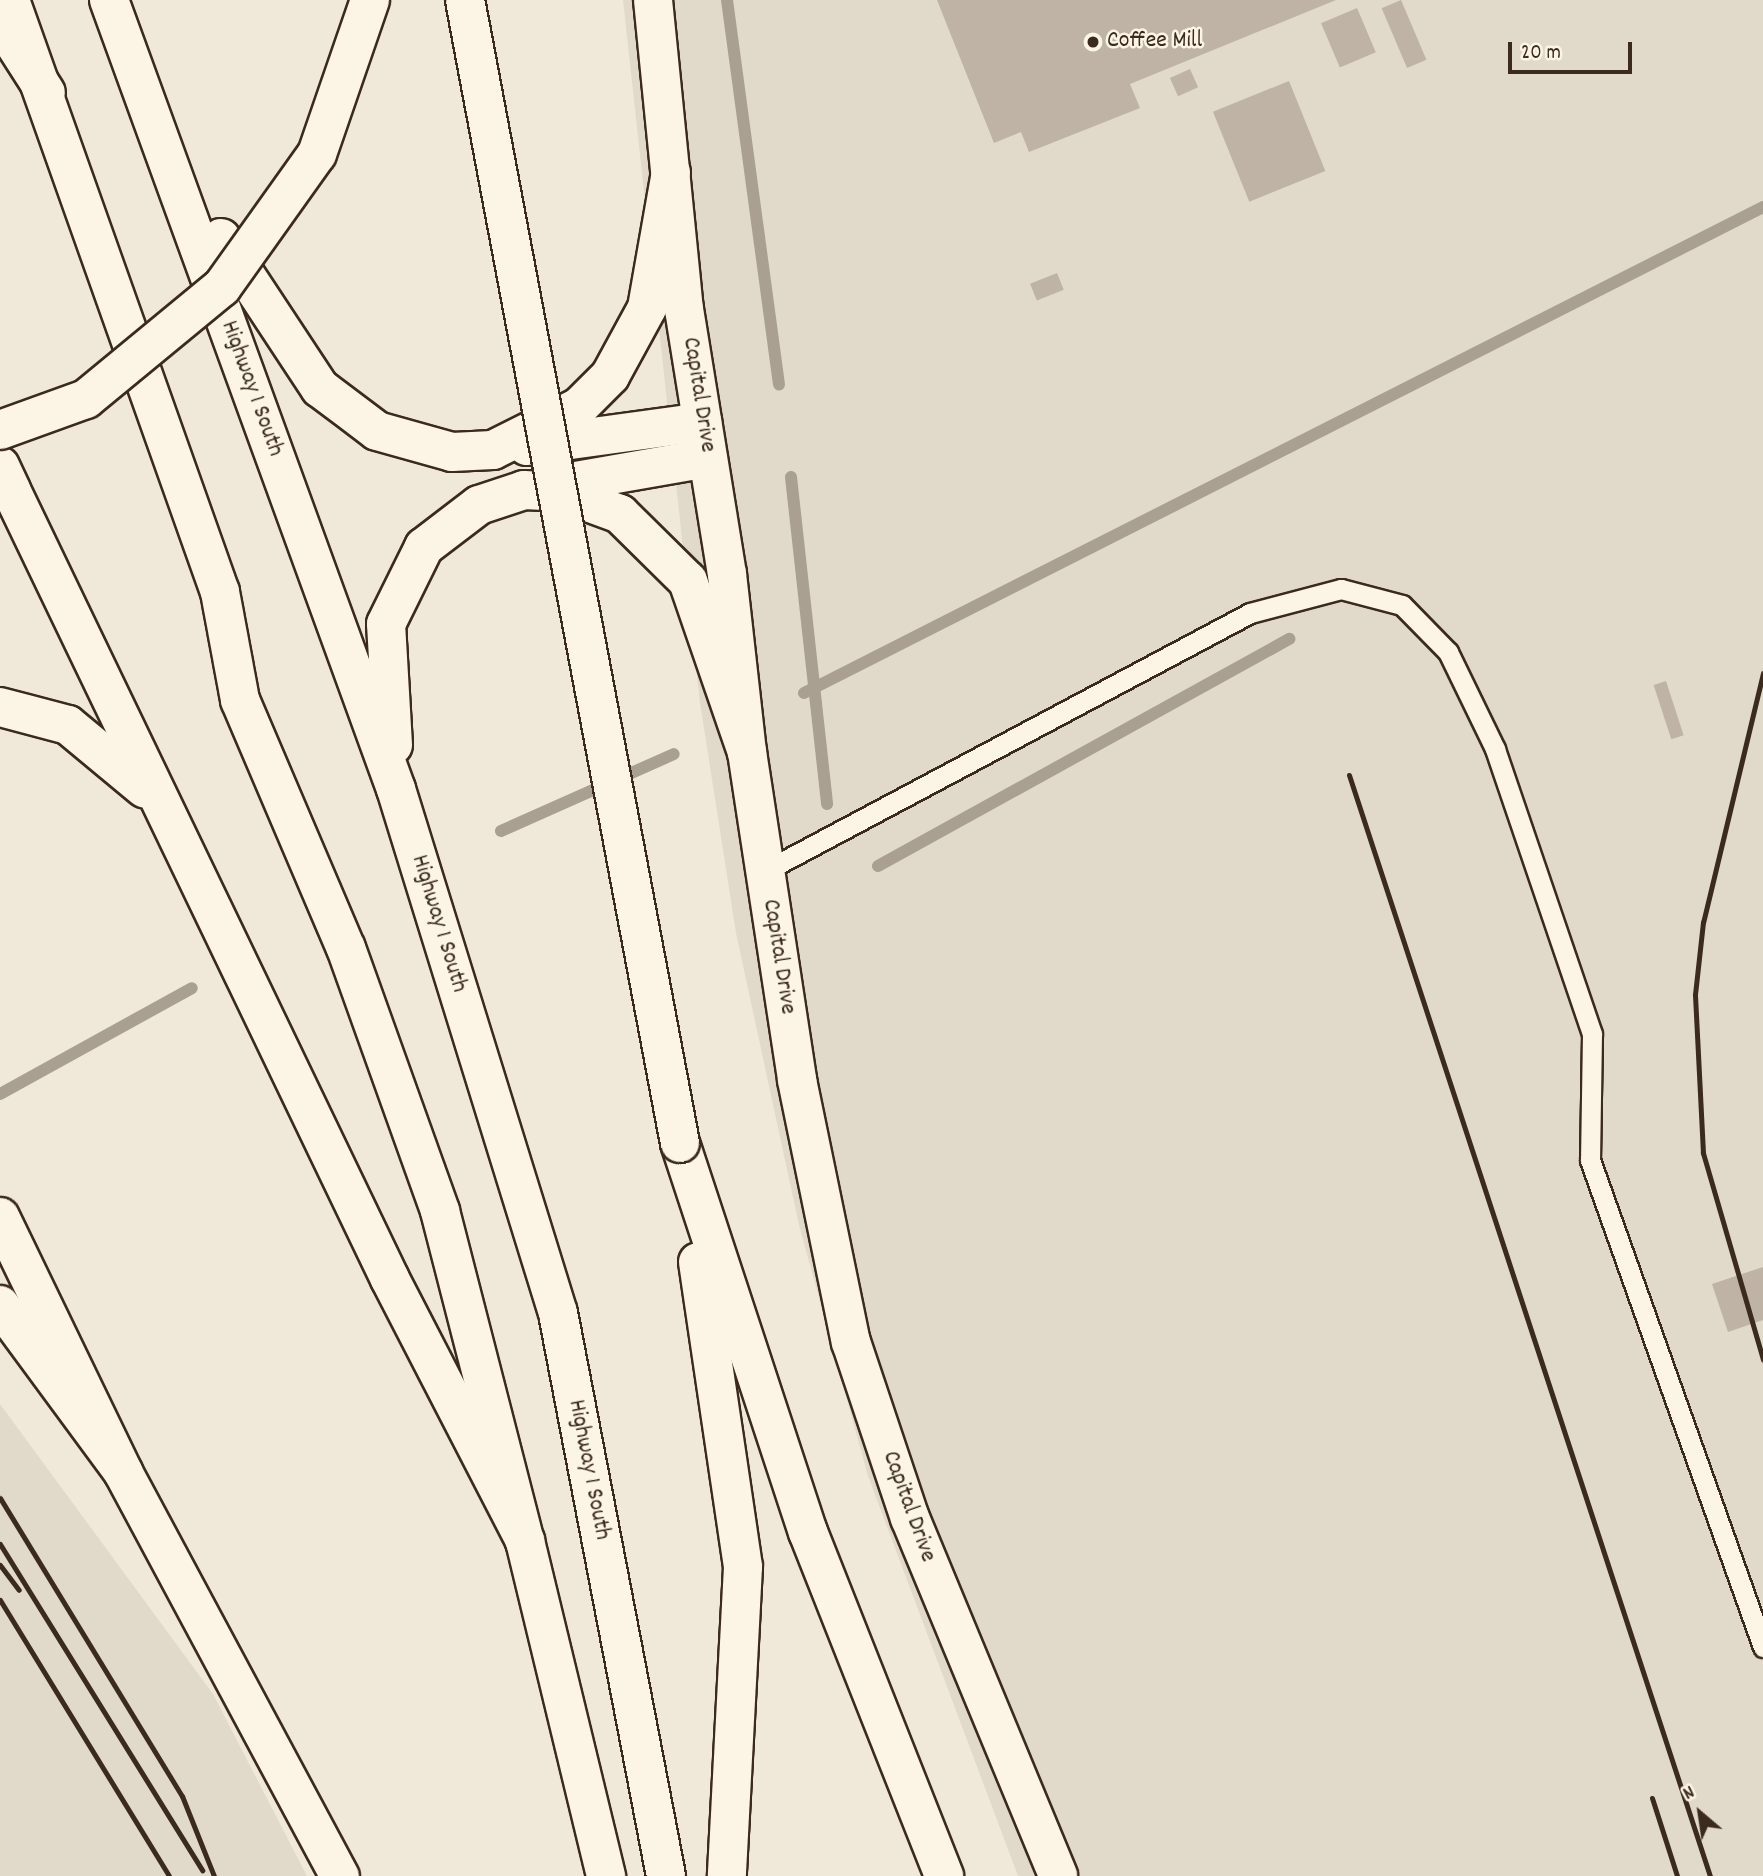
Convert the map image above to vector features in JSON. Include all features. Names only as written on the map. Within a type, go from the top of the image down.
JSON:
[{"type":"main road","points":[[10,0],[46,93],[220,592],[240,700],[346,948],[440,1210],[525,1541],[606,1876]]},
{"type":"main road","name":"Highway 1 South","points":[[109,0],[396,789],[558,1313],[666,1876]]},
{"type":"main road","points":[[0,430],[86,399],[222,287],[317,154],[370,0]]},
{"type":"main road","points":[[465,0],[680,1143],[743,1567],[727,1876]]},
{"type":"main road","name":"Capital Drive","points":[[653,0],[671,172],[747,752],[797,1080],[851,1342],[910,1518],[1058,1876]]},
{"type":"main road","points":[[0,21],[46,93]]},
{"type":"main road","points":[[169,162],[320,388],[377,431],[452,452],[705,440]]},
{"type":"main road","points":[[493,450],[579,407],[610,376],[647,308],[671,172]]},
{"type":"main road","points":[[396,789],[386,624],[424,547],[479,505],[705,440]]},
{"type":"main road","points":[[6,478],[159,803],[525,1541]]},
{"type":"main road","points":[[524,490],[560,492],[620,514],[688,581],[747,752]]},
{"type":"main road","points":[[0,707],[68,725],[159,803]]},
{"type":"main road","points":[[680,1143],[808,1532],[944,1876]]},
{"type":"main road","points":[[0,1217],[123,1472],[340,1876]]},
{"type":"main road","points":[[0,1305],[123,1472]]},
{"type":"lane","points":[[765,871],[1250,613],[1341,589],[1402,606],[1448,652],[1494,749],[1592,1034],[1590,1160],[1763,1647]]},
{"type":"shaded area","points":[[623,0],[1763,0],[1763,1876],[1018,1876],[868,1476],[799,1225],[736,933],[700,703]]},
{"type":"shaded area","points":[[0,1404],[213,1694],[307,1876],[0,1876]]},
{"type":"building","name":"Coffee Mill","points":[[937,0],[1336,0],[1130,84],[1140,108],[1029,152],[1021,132],[994,143]]},
{"type":"building","points":[[1401,0],[1426,60],[1407,68],[1382,8]]},
{"type":"building","points":[[1357,8],[1376,52],[1340,67],[1321,23]]},
{"type":"building","points":[[1190,69],[1198,87],[1178,96],[1170,78]]},
{"type":"building","points":[[1289,81],[1325,171],[1249,202],[1213,112]]},
{"type":"building","points":[[1057,273],[1064,290],[1037,301],[1030,284]]},
{"type":"building","points":[[1666,681],[1684,735],[1671,739],[1654,685]]},
{"type":"building","points":[[1763,1267],[1763,1320],[1728,1332],[1712,1284]]},
{"type":"waterway","points":[[727,0],[779,385]]},
{"type":"waterway","points":[[804,693],[1763,207]]},
{"type":"waterway","points":[[791,477],[827,804]]},
{"type":"waterway","points":[[878,866],[1290,639]]},
{"type":"waterway","points":[[501,831],[674,754]]},
{"type":"waterway","points":[[0,1094],[192,988]]},
{"type":"railway","points":[[1763,673],[1703,922],[1695,995],[1703,1153],[1763,1359]]},
{"type":"railway","points":[[1349,775],[1710,1876]]},
{"type":"railway","points":[[0,1498],[182,1796],[214,1876]]},
{"type":"railway","points":[[0,1544],[202,1870]]},
{"type":"railway","points":[[0,1565],[19,1590]]},
{"type":"railway","points":[[0,1600],[169,1876]]},
{"type":"railway","points":[[1652,1798],[1677,1876]]},
{"type":"place","name":"Coffee Mill","points":[[1093,42]]}]
